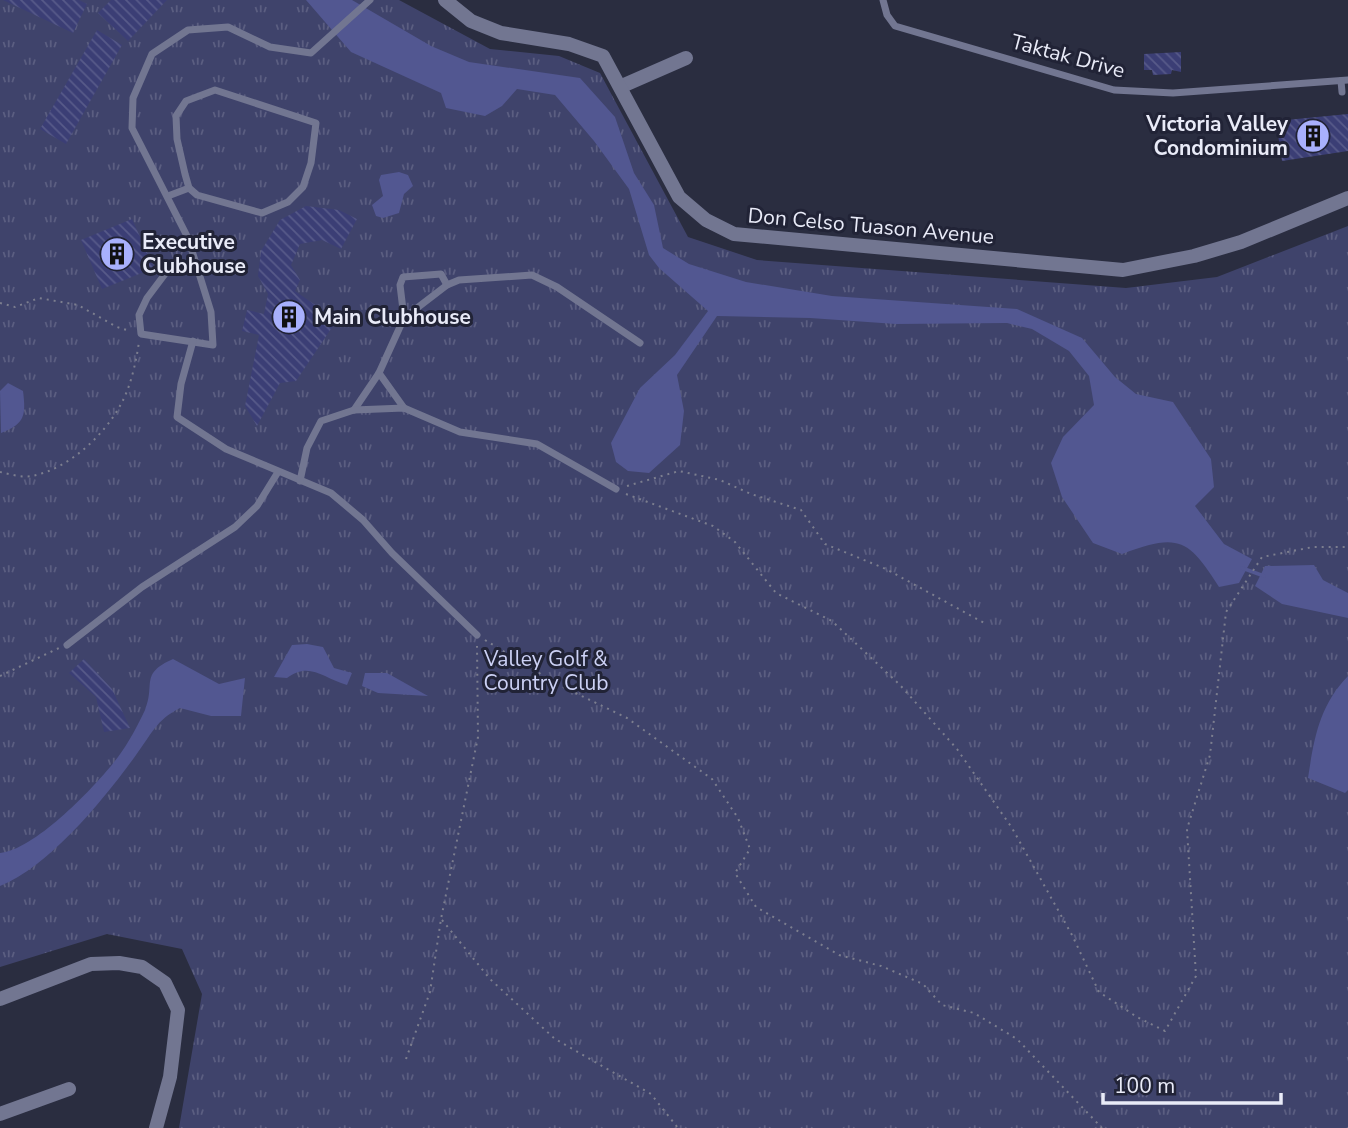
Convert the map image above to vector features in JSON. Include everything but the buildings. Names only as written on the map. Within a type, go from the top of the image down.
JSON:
[{"type":"street","name":"Don Celso Tuason Avenue","points":[[445,0],[471,21],[501,33],[569,44],[603,56],[622,86],[680,197],[706,220],[734,234],[1123,270],[1206,253],[1241,242],[1348,198]]},
{"type":"street","points":[[622,86],[686,58]]},
{"type":"street","points":[[0,999],[91,964],[119,963],[142,967],[165,983],[178,1010],[170,1077],[156,1128]]},
{"type":"street","points":[[0,1114],[69,1089]]},
{"type":"lane","name":"Taktak Drive","points":[[883,0],[887,15],[895,26],[1114,90],[1173,93],[1344,81]]},
{"type":"lane","points":[[168,270],[147,298],[139,316],[141,334],[213,345],[211,313],[188,238],[132,128],[133,98],[152,54],[188,30],[228,27],[270,47],[311,53],[369,1]]},
{"type":"lane","points":[[1342,92],[1344,81]]},
{"type":"lane","points":[[215,90],[316,123],[311,163],[303,187],[288,202],[262,213],[197,195],[189,188],[177,139],[176,116],[186,102],[215,90]]},
{"type":"lane","points":[[168,196],[189,188]]},
{"type":"lane","points":[[404,318],[400,285],[403,277],[441,274],[447,285]]},
{"type":"lane","points":[[354,410],[379,373],[404,318],[447,285],[460,280],[532,275],[557,287],[640,342]]},
{"type":"lane","points":[[193,341],[181,384],[177,417],[226,449],[331,493],[363,520],[392,553],[477,635]]},
{"type":"lane","points":[[379,373],[404,408]]},
{"type":"lane","points":[[300,481],[307,448],[321,421],[354,410],[404,408],[460,432],[537,444],[615,489]]},
{"type":"lane","points":[[67,645],[142,587],[235,527],[257,506],[278,472]]},
{"type":"path","points":[[0,303],[15,306],[39,298],[78,305],[117,327],[141,334],[122,403],[101,432],[61,467],[29,477],[0,472]]},
{"type":"path","points":[[615,489],[679,471],[720,480],[751,494],[801,510],[825,544],[887,569],[986,624]]},
{"type":"path","points":[[615,489],[713,526],[735,542],[776,593],[832,621],[900,685],[957,749],[1012,828],[1072,936],[1099,992],[1137,1017],[1165,1031],[1196,976],[1187,829],[1210,755],[1226,612],[1262,556],[1313,547],[1348,547]]},
{"type":"path","points":[[406,1059],[430,992],[441,919],[478,737],[477,635]]},
{"type":"path","points":[[477,635],[556,684],[627,718],[712,779],[738,818],[750,849],[735,873],[756,907],[839,955],[881,966],[923,984],[942,1005],[974,1013],[1017,1039],[1102,1128]]},
{"type":"path","points":[[0,676],[67,645]]},
{"type":"path","points":[[441,919],[490,979],[555,1039],[650,1094],[678,1128]]},
{"type":"green space","name":"Valley Golf & Country Club","points":[[0,0],[399,0],[490,49],[559,56],[600,73],[688,237],[757,260],[1126,288],[1217,277],[1348,226],[1348,1128],[179,1128],[202,994],[182,949],[107,934],[0,967]]},
{"type":"shaded area","points":[[306,0],[352,0],[431,46],[469,62],[580,78],[615,117],[634,173],[654,205],[663,248],[689,264],[746,282],[832,296],[1017,309],[1082,338],[1115,377],[1136,394],[1173,402],[1211,459],[1214,487],[1195,506],[1224,544],[1252,559],[1239,583],[1219,587],[1199,558],[1180,544],[1156,543],[1122,554],[1093,543],[1062,497],[1051,463],[1063,437],[1094,405],[1089,376],[1069,351],[1032,329],[1007,323],[896,324],[810,318],[717,316],[677,375],[684,411],[680,445],[649,473],[628,471],[616,462],[611,443],[640,388],[675,355],[708,311],[659,268],[649,255],[629,189],[594,141],[555,95],[517,89],[502,106],[485,116],[446,108],[441,93],[351,52]]},
{"type":"shaded area","points":[[399,172],[408,175],[413,186],[404,194],[399,213],[383,218],[376,216],[372,205],[383,196],[379,180],[381,175]]},
{"type":"shaded area","points":[[8,383],[23,391],[24,412],[15,426],[1,433],[0,391]]},
{"type":"shaded area","points":[[1314,565],[1323,580],[1348,593],[1348,618],[1282,604],[1255,586],[1265,566]]},
{"type":"shaded area","points":[[292,645],[323,647],[334,668],[352,673],[347,685],[309,671],[295,673],[287,678],[274,677]]},
{"type":"shaded area","points":[[173,659],[219,684],[245,678],[241,716],[211,716],[180,708],[172,713],[155,728],[109,791],[75,829],[38,863],[0,886],[0,853],[30,841],[47,829],[96,783],[118,757],[136,728],[148,701],[152,675],[162,664]]},
{"type":"shaded area","points":[[365,673],[387,673],[428,696],[378,693],[362,686]]},
{"type":"shaded area","points":[[1348,676],[1348,790],[1345,793],[1308,778],[1324,711]]},
{"type":"waterway","points":[[1242,568],[1264,576]]},
{"type":"place","name":"Victoria Valley Condominium","points":[[1313,136]]},
{"type":"place","name":"Executive Clubhouse","points":[[117,254]]},
{"type":"place","name":"Main Clubhouse","points":[[289,317]]}]
